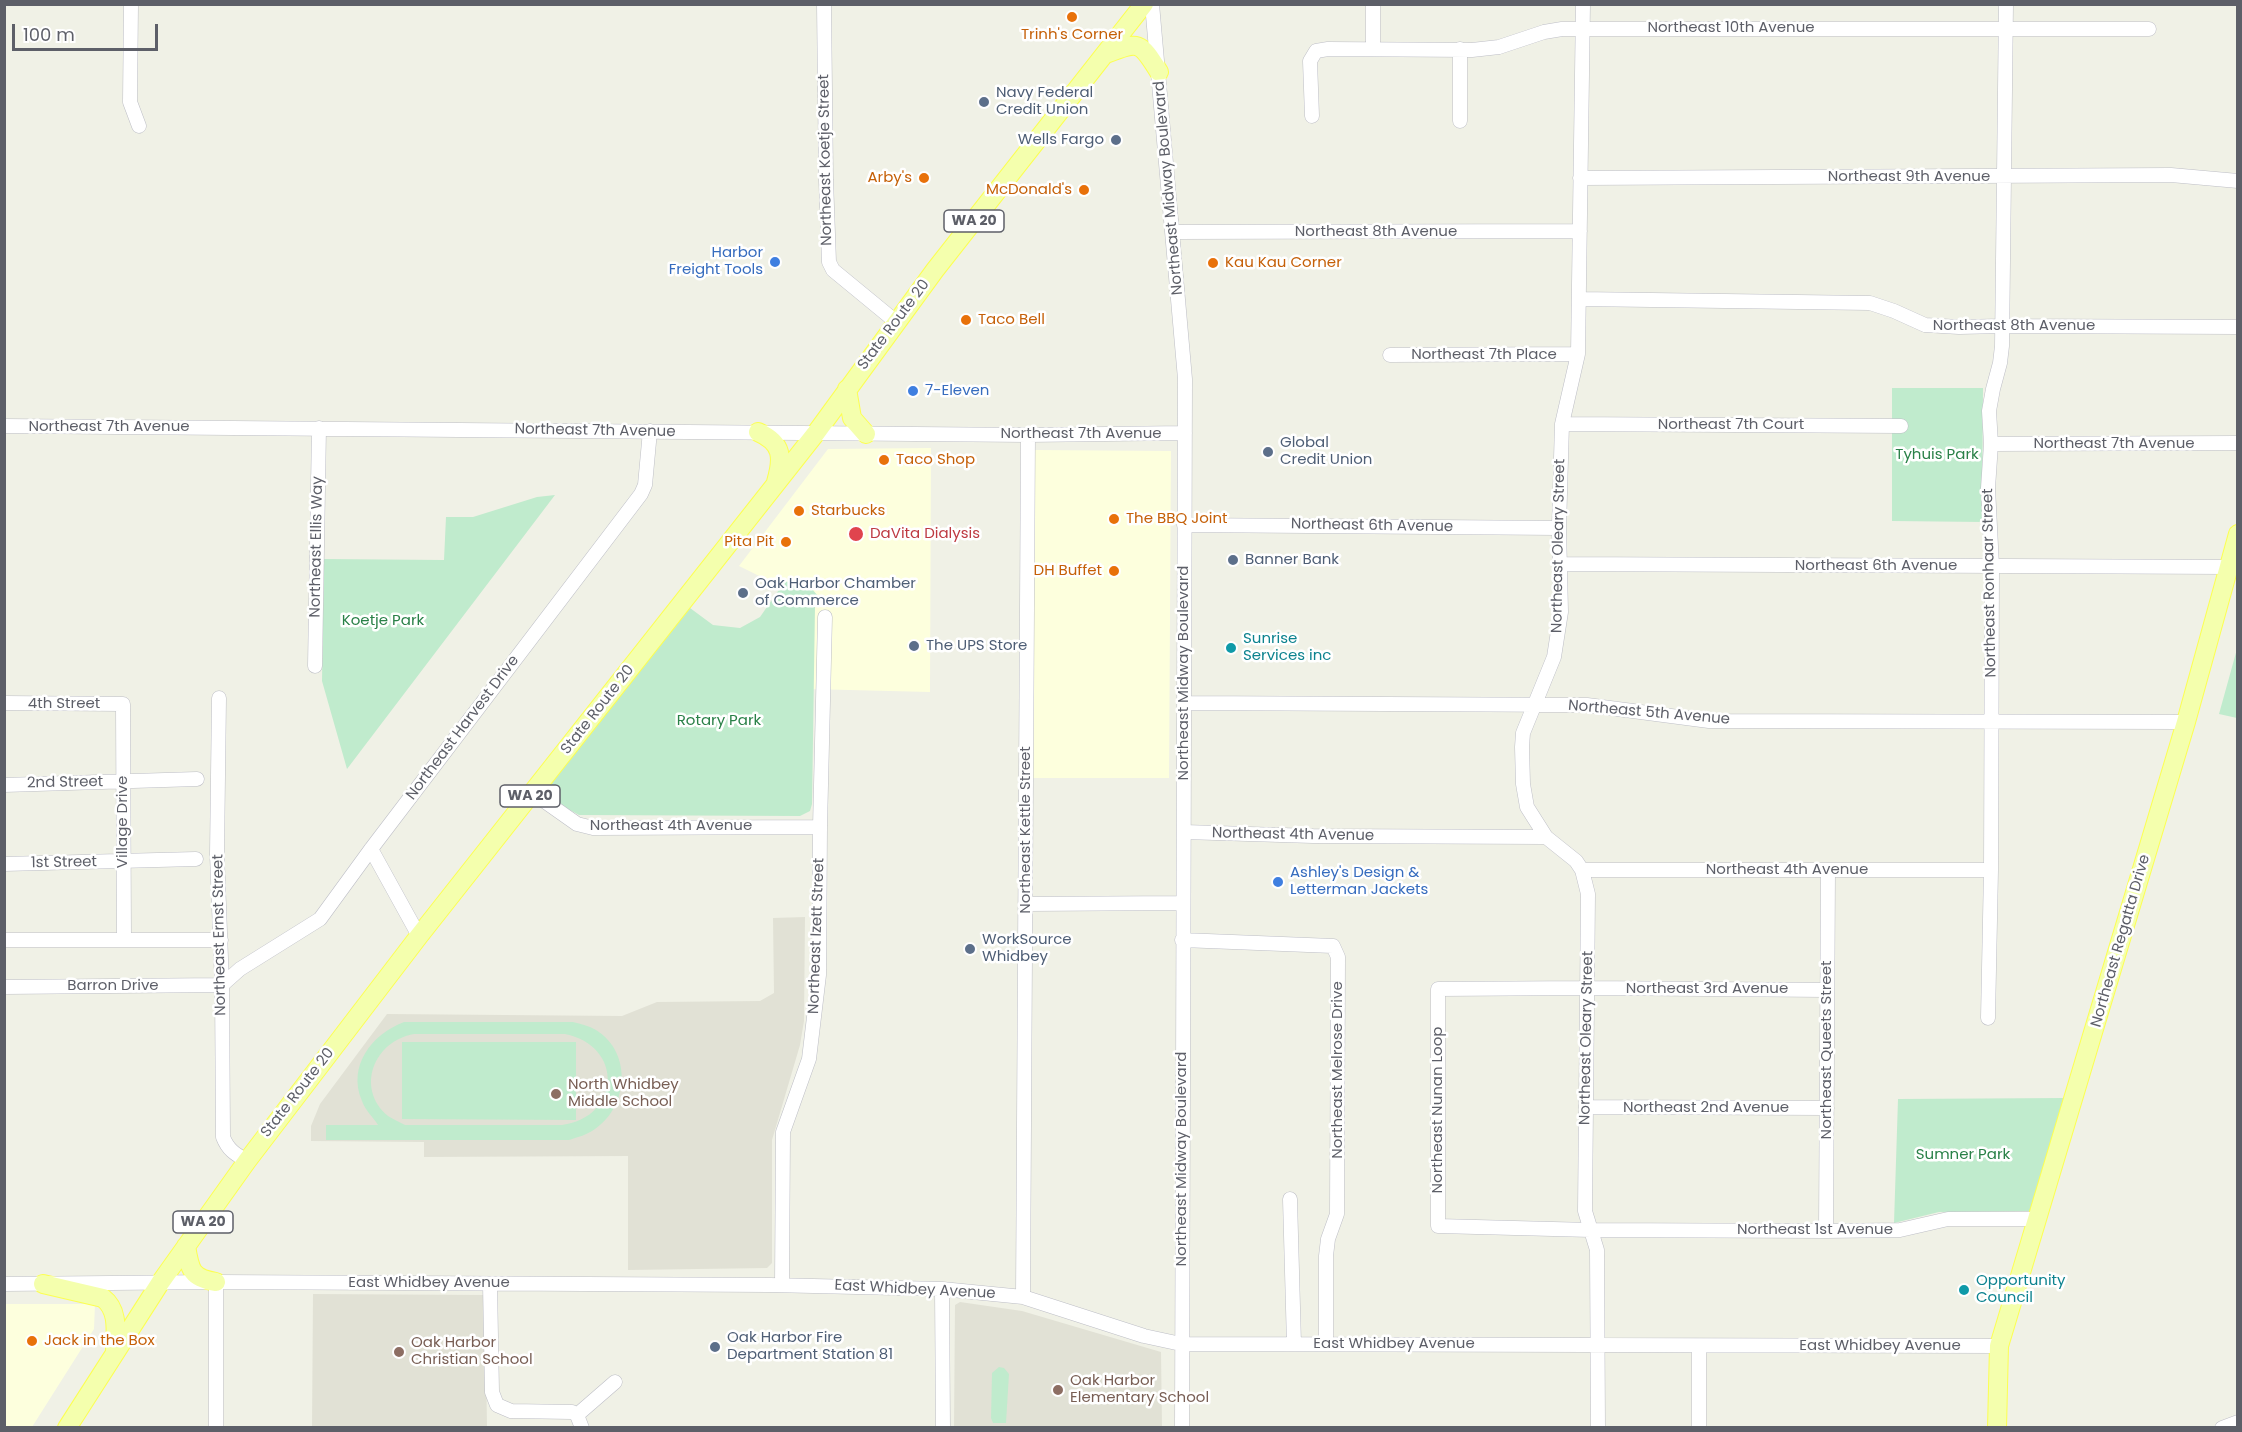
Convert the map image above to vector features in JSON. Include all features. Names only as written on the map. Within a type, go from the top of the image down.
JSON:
[{"type":"main road","name":"State Route 20","points":[[67,1428],[160,1283],[247,1161],[420,936],[816,433],[895,321],[1143,4]]},
{"type":"main road","points":[[1104,55],[1129,45],[1136,45],[1150,56],[1159,72]]},
{"type":"main road","points":[[847,389],[852,418],[866,434]]},
{"type":"main road","points":[[758,432],[776,442],[779,449],[780,465],[776,484]]},
{"type":"main road","name":"Northeast Regatta Drive","points":[[1997,1428],[1999,1346],[2186,722],[2238,534]]},
{"type":"main road","points":[[186,1246],[190,1268],[195,1275],[204,1280],[216,1282]]},
{"type":"main road","points":[[43,1284],[103,1298],[109,1302],[115,1314],[115,1353]]},
{"type":"street","points":[[131,4],[130,102],[139,126]]},
{"type":"street","name":"Northeast Koetje Street","points":[[824,4],[826,208],[829,262],[833,270],[895,321]]},
{"type":"street","name":"Northeast Midway Boulevard","points":[[1152,4],[1185,379],[1182,1428]]},
{"type":"street","points":[[1373,4],[1373,49]]},
{"type":"street","name":"Northeast Oleary Street","points":[[1583,4],[1578,354],[1562,424],[1559,528],[1561,612],[1558,634],[1546,679],[1523,733],[1524,795],[1527,807],[1546,837],[1576,861],[1582,870],[1588,894],[1585,1210],[1597,1250],[1598,1428]]},
{"type":"street","name":"Northeast Ronhaar Street","points":[[1988,1018],[1992,566],[1988,488],[1991,444],[1989,411],[2001,363],[2006,4]]},
{"type":"street","name":"Northeast 10th Avenue","points":[[1312,116],[1310,61],[1316,51],[1328,49],[1472,50],[1498,47],[1544,32],[1562,29],[2149,29]]},
{"type":"street","points":[[1460,49],[1460,121]]},
{"type":"street","name":"Northeast 9th Avenue","points":[[1580,178],[2171,175],[2238,181]]},
{"type":"street","name":"Northeast 8th Avenue","points":[[1173,232],[1580,231]]},
{"type":"street","name":"Northeast 8th Avenue","points":[[1578,299],[1870,303],[1925,325],[1959,327],[2238,327]]},
{"type":"street","name":"Northeast 7th Place","points":[[1390,355],[1578,354]]},
{"type":"street","name":"Northeast 7th Court","points":[[1562,424],[1901,426]]},
{"type":"street","name":"Northeast 7th Avenue","points":[[4,426],[1028,435],[1185,433]]},
{"type":"street","name":"Northeast Ellis Way","points":[[315,666],[319,429]]},
{"type":"street","name":"Northeast Harvest Drive","points":[[222,985],[240,969],[320,919],[641,495],[645,485],[650,431]]},
{"type":"street","name":"Northeast Kettle Street","points":[[1023,1297],[1028,435]]},
{"type":"street","name":"Northeast 7th Avenue","points":[[1991,444],[2238,443]]},
{"type":"street","name":"Northeast 6th Avenue","points":[[1184,525],[1559,528]]},
{"type":"street","name":"Northeast 6th Avenue","points":[[1560,564],[2229,567]]},
{"type":"street","name":"Northeast Izett Street","points":[[782,1286],[783,1132],[809,1059],[819,975],[819,827],[825,617]]},
{"type":"street","name":"Northeast Ernst Street","points":[[219,698],[218,854],[223,1137],[232,1152],[247,1161]]},
{"type":"street","name":"Northeast 5th Avenue","points":[[1184,703],[1587,705],[1709,721],[2186,722]]},
{"type":"street","name":"4th Street","points":[[4,704],[123,704]]},
{"type":"street","name":"Village Drive","points":[[123,704],[124,940]]},
{"type":"street","name":"2nd Street","points":[[4,785],[197,780]]},
{"type":"street","name":"Northeast 4th Avenue","points":[[533,793],[577,824],[593,828],[819,827]]},
{"type":"street","name":"Northeast 4th Avenue","points":[[1184,832],[1334,837],[1546,837]]},
{"type":"street","points":[[371,849],[420,936]]},
{"type":"street","name":"1st Street","points":[[4,864],[196,859]]},
{"type":"street","name":"Northeast 4th Avenue","points":[[1582,870],[1991,870]]},
{"type":"street","name":"Northeast Queets Street","points":[[1826,1231],[1828,870]]},
{"type":"street","points":[[1026,904],[1183,903]]},
{"type":"street","points":[[4,940],[221,940]]},
{"type":"street","name":"Northeast Melrose Drive","points":[[1182,940],[1333,946],[1338,957],[1337,1214],[1326,1256],[1326,1344]]},
{"type":"street","name":"Barron Drive","points":[[4,987],[222,985]]},
{"type":"street","name":"Northeast 3rd Avenue","points":[[1587,988],[1827,990]]},
{"type":"street","name":"Northeast Nunan Loop","points":[[1587,988],[1438,989],[1438,1226],[1591,1230]]},
{"type":"street","name":"Northeast 2nd Avenue","points":[[1586,1107],[1827,1108]]},
{"type":"street","points":[[1290,1199],[1294,1344]]},
{"type":"street","name":"Northeast 1st Avenue","points":[[1591,1230],[1900,1230],[1948,1219],[2037,1219]]},
{"type":"street","points":[[216,1282],[216,1428]]},
{"type":"street","name":"East Whidbey Avenue","points":[[4,1284],[216,1282],[942,1288],[1023,1297],[1144,1336],[1181,1344],[1999,1346]]},
{"type":"street","points":[[490,1284],[492,1392],[497,1405],[511,1411],[565,1411],[580,1421],[615,1382]]},
{"type":"street","points":[[942,1288],[943,1428]]},
{"type":"street","points":[[1699,1346],[1699,1428]]},
{"type":"street","points":[[2222,1428],[2238,1422]]},
{"type":"shaded area","points":[[931,448],[930,692],[809,689],[810,601],[739,566],[828,449]]},
{"type":"shaded area","points":[[1034,450],[1171,451],[1169,778],[1032,778]]},
{"type":"shaded area","name":"North Whidbey Middle School","points":[[805,917],[804,1021],[800,1045],[772,1140],[772,1263],[767,1268],[628,1270],[628,1156],[424,1157],[424,1142],[311,1141],[311,1126],[320,1104],[387,1014],[622,1016],[657,1002],[760,1001],[774,993],[773,918]]},
{"type":"shaded area","name":"Oak Harbor Christian School","points":[[313,1294],[485,1295],[487,1427],[312,1428]]},
{"type":"shaded area","name":"Oak Harbor Elementary School","points":[[960,1302],[1022,1311],[1161,1352],[1162,1427],[954,1428],[955,1305]]},
{"type":"shaded area","points":[[4,1304],[95,1304],[94,1329],[32,1427],[5,1427]]},
{"type":"green space","name":"Tyhuis Park","points":[[1892,388],[1983,388],[1982,522],[1892,521]]},
{"type":"green space","name":"Koetje Park","points":[[555,495],[347,769],[322,681],[324,559],[444,560],[446,517],[473,517],[537,497]]},
{"type":"green space","name":"Rotary Park","points":[[785,581],[812,589],[818,596],[815,606],[812,804],[810,811],[800,816],[579,815],[552,800],[548,785],[690,608],[713,625],[740,628],[760,617]]},
{"type":"green space","points":[[2237,649],[2238,718],[2219,714]]},
{"type":"green space","points":[[404,1022],[573,1022],[582,1024],[596,1030],[608,1040],[616,1052],[622,1079],[620,1093],[615,1107],[606,1119],[592,1131],[569,1140],[326,1140],[326,1125],[378,1125],[363,1104],[358,1088],[358,1076],[365,1053],[382,1034]],"holes":[[[414,1034],[565,1034],[584,1041],[598,1052],[606,1066],[608,1081],[604,1096],[596,1109],[581,1119],[562,1125],[405,1125],[388,1116],[378,1105],[373,1092],[371,1080],[379,1056],[400,1038]]]},
{"type":"green space","points":[[402,1042],[576,1042],[576,1120],[402,1119]]},
{"type":"green space","name":"Sumner Park","points":[[2065,1098],[2031,1211],[1939,1212],[1894,1223],[1898,1099]]},
{"type":"green space","points":[[999,1367],[1004,1368],[1009,1374],[1006,1423],[993,1423],[991,1418],[992,1373]]},
{"type":"place","name":"Trinh's Corner","points":[[1072,17]]},
{"type":"place","name":"Navy Federal Credit Union","points":[[984,102]]},
{"type":"place","name":"Wells Fargo","points":[[1116,140]]},
{"type":"place","name":"Arby's","points":[[924,178]]},
{"type":"place","name":"McDonald's","points":[[1084,190]]},
{"type":"place","name":"Harbor Freight Tools","points":[[775,262]]},
{"type":"place","name":"Kau Kau Corner","points":[[1213,263]]},
{"type":"place","name":"Taco Bell","points":[[966,320]]},
{"type":"place","name":"7-Eleven","points":[[913,391]]},
{"type":"place","name":"Global Credit Union","points":[[1268,452]]},
{"type":"place","name":"Taco Shop","points":[[884,460]]},
{"type":"place","name":"Starbucks","points":[[799,511]]},
{"type":"place","name":"The BBQ Joint","points":[[1114,519]]},
{"type":"place","name":"DaVita Dialysis","points":[[856,534]]},
{"type":"place","name":"Pita Pit","points":[[786,542]]},
{"type":"place","name":"Banner Bank","points":[[1233,560]]},
{"type":"place","name":"DH Buffet","points":[[1114,571]]},
{"type":"place","name":"Oak Harbor Chamber of Commerce","points":[[743,593]]},
{"type":"place","name":"The UPS Store","points":[[914,646]]},
{"type":"place","name":"Sunrise Services inc","points":[[1231,648]]},
{"type":"place","name":"Ashley's Design & Letterman Jackets","points":[[1278,882]]},
{"type":"place","name":"WorkSource Whidbey","points":[[970,949]]},
{"type":"place","name":"North Whidbey Middle School","points":[[556,1094]]},
{"type":"place","name":"Opportunity Council","points":[[1964,1290]]},
{"type":"place","name":"Jack in the Box","points":[[32,1341]]},
{"type":"place","name":"Oak Harbor Fire Department Station 81","points":[[715,1347]]},
{"type":"place","name":"Oak Harbor Christian School","points":[[399,1352]]},
{"type":"place","name":"Oak Harbor Elementary School","points":[[1058,1390]]}]
